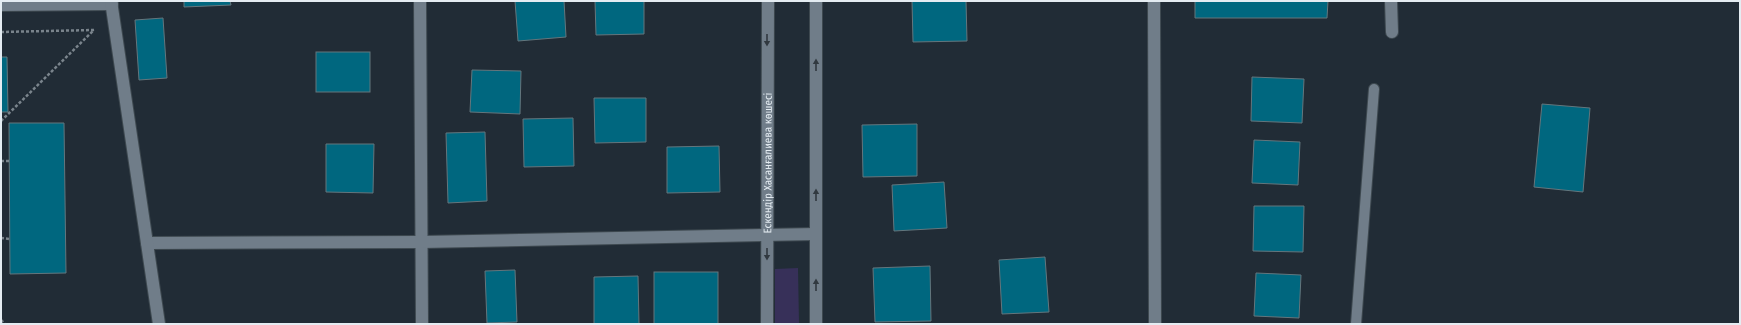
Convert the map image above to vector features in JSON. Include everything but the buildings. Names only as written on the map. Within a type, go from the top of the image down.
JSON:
[{"type":"street","points":[[420,1],[422,324]]},
{"type":"street","name":"Ескендір Хасанғалиева көшесі","points":[[767,324],[766,236],[768,1]]},
{"type":"street","points":[[816,1],[816,324]]},
{"type":"street","points":[[1154,1],[1155,324]]},
{"type":"street","points":[[1392,1],[1392,32]]},
{"type":"street","points":[[1,5],[112,2],[158,324]]},
{"type":"street","points":[[146,242],[422,242],[816,234]]},
{"type":"lane","points":[[1356,324],[1374,89]]},
{"type":"path","points":[[1,32],[94,30],[1,121]]},
{"type":"path","points":[[1,161],[9,161]]},
{"type":"path","points":[[1,238],[10,239]]},
{"type":"path","points":[[1,320],[5,324]]},
{"type":"shaded area","points":[[798,268],[799,324],[775,324],[775,269]]}]
